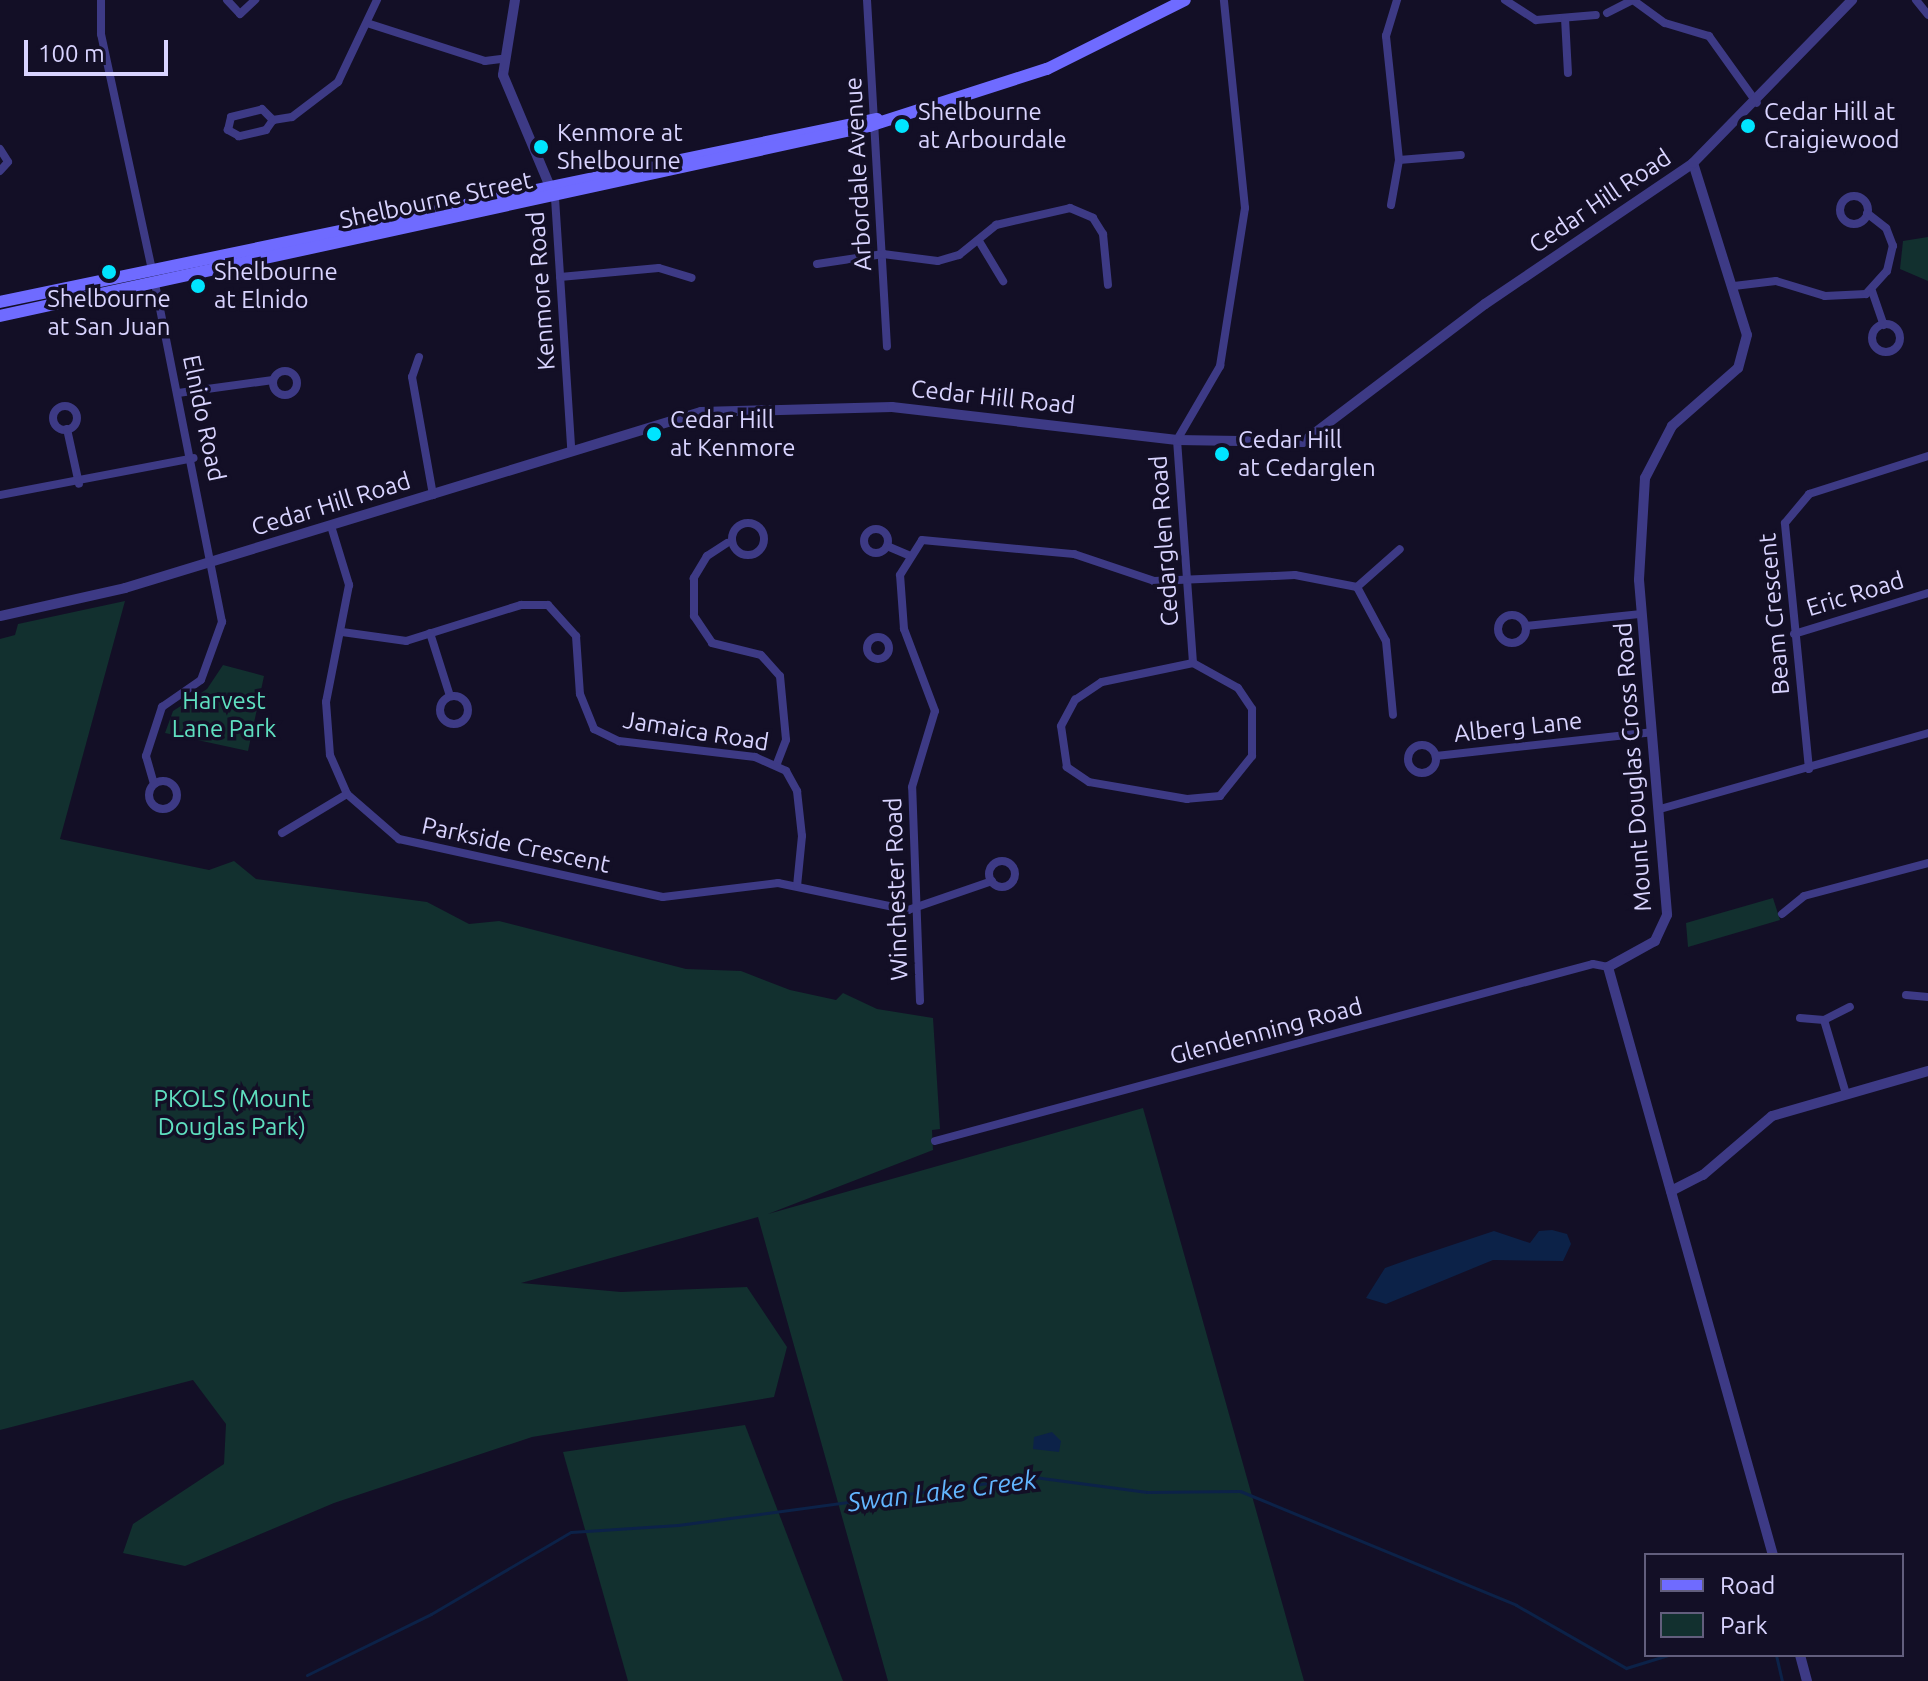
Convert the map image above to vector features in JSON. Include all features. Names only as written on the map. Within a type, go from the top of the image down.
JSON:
[{"type":"main road","name":"Shelbourne Street","points":[[0,316],[555,198],[877,119],[1047,69],[1185,0]]},
{"type":"main road","name":"Shelbourne Street","points":[[0,302],[551,184],[877,119]]},
{"type":"main road","points":[[152,270],[155,283]]},
{"type":"street","points":[[101,0],[101,34],[152,270]]},
{"type":"street","points":[[227,0],[240,14],[255,0]]},
{"type":"street","points":[[273,120],[262,109],[235,115],[228,130],[253,133],[273,120],[292,117],[338,82],[370,24],[377,0]]},
{"type":"street","name":"Kenmore Road","points":[[515,0],[501,59],[513,104],[555,198],[571,447]]},
{"type":"street","name":"Arbordale Avenue","points":[[867,0],[877,119],[887,346]]},
{"type":"street","name":"Cedarglen Road","points":[[1193,663],[1177,440],[1220,366],[1245,208],[1224,0]]},
{"type":"street","points":[[1391,205],[1399,160],[1386,36],[1397,0]]},
{"type":"street","points":[[1505,0],[1536,20],[1596,15]]},
{"type":"street","points":[[1607,13],[1633,0],[1652,4],[1665,23],[1709,36],[1757,104]]},
{"type":"street","name":"Cedar Hill Road","points":[[0,616],[213,561],[433,495],[571,447],[701,412],[801,406],[892,407],[1177,440],[1269,447],[1316,435],[1485,304],[1693,163],[1757,104],[1852,0]]},
{"type":"street","points":[[1916,0],[1928,15]]},
{"type":"street","points":[[1565,18],[1568,73]]},
{"type":"street","points":[[370,24],[485,61],[501,59]]},
{"type":"street","points":[[0,149],[8,162],[0,171]]},
{"type":"street","points":[[1399,160],[1461,155]]},
{"type":"street","name":"Mount Douglas Cross Road","points":[[1608,967],[1655,941],[1667,915],[1641,614],[1641,510],[1649,462],[1672,426],[1741,361],[1746,323],[1693,163]]},
{"type":"street","points":[[817,264],[883,254],[938,261],[979,241],[996,225],[1070,208],[1093,218],[1103,234],[1108,285]]},
{"type":"street","points":[[1867,213],[1886,228],[1893,246],[1872,291],[1884,325]]},
{"type":"street","points":[[979,241],[1003,281]]},
{"type":"street","points":[[560,277],[659,268],[691,278]]},
{"type":"street","points":[[1734,286],[1776,281],[1840,298],[1872,291]]},
{"type":"street","name":"Elnido Road","points":[[154,784],[146,756],[162,707],[201,680],[218,641],[213,561],[194,458],[155,283]]},
{"type":"street","points":[[419,357],[412,377],[433,495]]},
{"type":"street","points":[[178,393],[273,380]]},
{"type":"street","points":[[67,429],[79,484]]},
{"type":"street","name":"Beam Crescent","points":[[1809,769],[1785,523],[1794,506],[1928,456]]},
{"type":"street","points":[[0,495],[79,484],[194,458]]},
{"type":"street","points":[[282,833],[347,794],[326,730],[349,585],[331,526]]},
{"type":"street","points":[[727,543],[760,549],[768,536],[759,528],[735,528],[727,543],[707,556],[694,578],[694,616],[712,643],[761,655],[780,676],[786,740],[777,764]]},
{"type":"street","points":[[887,546],[908,555],[922,540],[939,537],[1074,554],[1154,581],[1295,575],[1357,587]]},
{"type":"street","points":[[1357,587],[1400,549]]},
{"type":"street","name":"Winchester Road","points":[[908,555],[900,575],[907,640],[935,711],[912,787],[920,1001]]},
{"type":"street","points":[[1357,587],[1386,641],[1393,715]]},
{"type":"street","name":"Eric Road","points":[[1794,634],[1928,593]]},
{"type":"street","name":"Jamaica Road","points":[[342,632],[396,642],[521,605],[548,605],[576,636],[580,694],[594,729],[619,741],[777,764],[797,791],[797,886]]},
{"type":"street","points":[[1526,626],[1641,614]]},
{"type":"street","points":[[430,633],[450,696]]},
{"type":"street","points":[[889,646],[907,640]]},
{"type":"street","points":[[1193,663],[1238,688],[1252,709],[1252,756],[1220,796],[1187,799],[1089,782],[1067,767],[1061,726],[1075,700],[1102,682],[1193,663]]},
{"type":"street","name":"Alberg Lane","points":[[1436,756],[1652,732]]},
{"type":"street","points":[[1660,809],[1928,733]]},
{"type":"street","name":"Parkside Crescent","points":[[347,794],[411,843],[663,897],[755,883],[797,886],[916,906]]},
{"type":"street","points":[[1782,914],[1804,896],[1928,863]]},
{"type":"street","points":[[916,906],[992,881]]},
{"type":"street","name":"Glendenning Road","points":[[935,1141],[1593,964],[1608,967]]},
{"type":"street","points":[[1608,967],[1772,1553]]},
{"type":"street","points":[[1906,995],[1927,999]]},
{"type":"street","points":[[1800,1018],[1824,1020],[1850,1007]]},
{"type":"street","points":[[1824,1020],[1846,1094]]},
{"type":"street","points":[[1671,1191],[1703,1175],[1762,1121],[1928,1071]]},
{"type":"street","points":[[1801,1657],[1807,1681]]},
{"type":"green space","points":[[1928,237],[1928,281],[1900,269],[1903,241]]},
{"type":"green space","name":"PKOLS (Mount Douglas Park)","points":[[125,601],[60,839],[209,870],[234,861],[256,879],[427,902],[469,924],[499,921],[686,969],[741,971],[790,990],[836,1000],[843,993],[877,1009],[933,1018],[940,1129],[932,1130],[933,1150],[768,1214],[1143,1108],[1304,1681],[888,1681],[758,1217],[521,1283],[621,1292],[747,1287],[787,1347],[774,1397],[532,1437],[334,1503],[185,1566],[123,1553],[133,1524],[224,1464],[226,1424],[193,1380],[0,1430],[0,639],[15,635],[18,624]]},
{"type":"green space","name":"Harvest Lane Park","points":[[223,665],[264,676],[248,751],[165,733],[173,711],[207,689]]},
{"type":"green space","points":[[1773,898],[1780,920],[1688,947],[1686,923]]},
{"type":"green space","points":[[745,1425],[843,1681],[628,1681],[563,1452]]},
{"type":"water","points":[[1494,1231],[1530,1243],[1539,1231],[1567,1234],[1571,1244],[1563,1261],[1493,1260],[1386,1304],[1366,1298],[1385,1268]]},
{"type":"water","points":[[1052,1432],[1061,1441],[1059,1452],[1033,1449],[1034,1437]]},
{"type":"waterway","name":"Swan Lake Creek","points":[[307,1675],[431,1614],[571,1532],[678,1525],[1034,1477],[1147,1492],[1240,1491],[1516,1605],[1626,1668],[1662,1657]]},
{"type":"waterway","name":"Swan Lake Creek","points":[[1776,1657],[1782,1681]]},
{"type":"place","name":"Shelbourne at Arbourdale","points":[[902,126]]},
{"type":"place","name":"Cedar Hill at Craigiewood","points":[[1748,126]]},
{"type":"place","name":"Kenmore at Shelbourne","points":[[541,147]]},
{"type":"place","name":"Shelbourne at San Juan","points":[[109,272]]},
{"type":"place","name":"Shelbourne at Elnido","points":[[198,286]]},
{"type":"place","name":"Cedar Hill at Kenmore","points":[[654,434]]},
{"type":"place","name":"Cedar Hill at Cedarglen","points":[[1222,454]]}]
